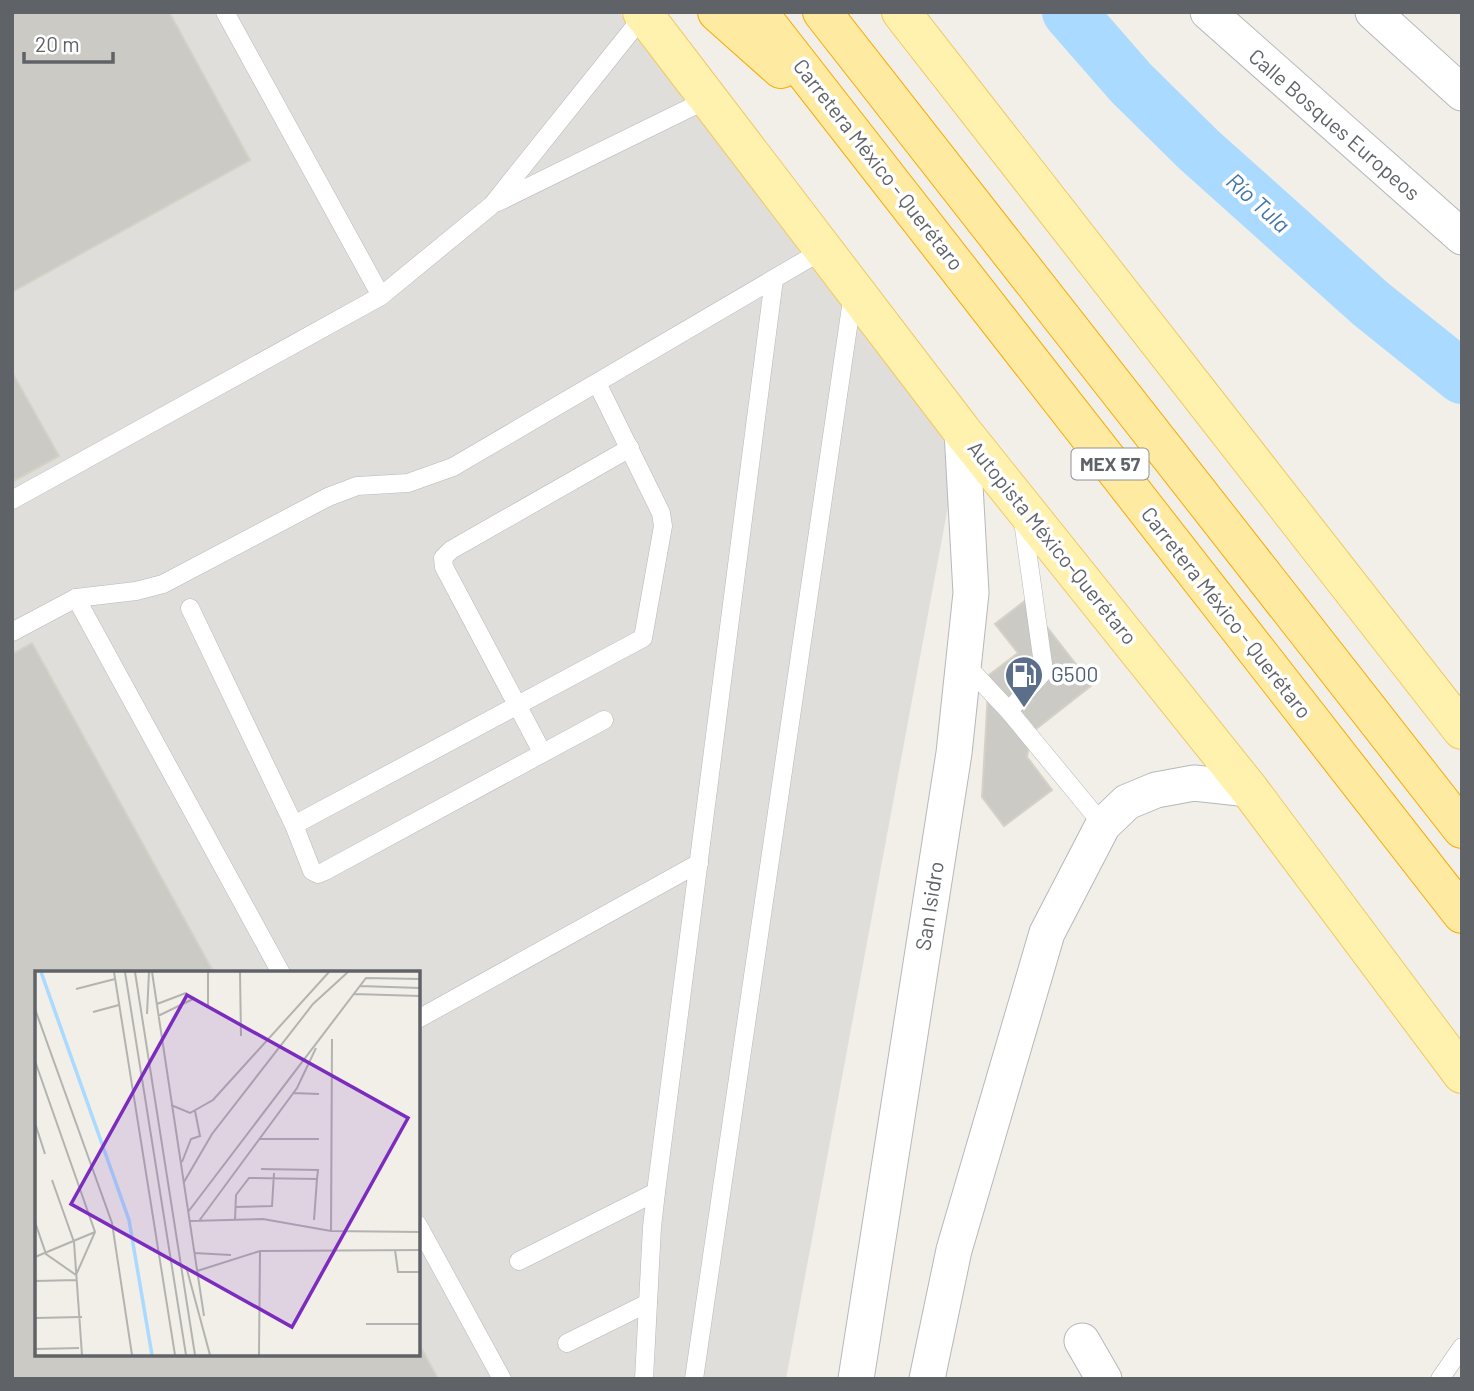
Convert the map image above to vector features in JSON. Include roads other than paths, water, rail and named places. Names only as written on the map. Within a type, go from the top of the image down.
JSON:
[{"type":"highway","points":[[717,12],[842,119]]},
{"type":"highway","name":"Carretera México - Querétaro","points":[[758,12],[1462,914]]},
{"type":"highway","name":"MEX 57","points":[[822,12],[1462,829]]},
{"type":"main road","points":[[901,12],[1462,730]]},
{"type":"main road","name":"Autopista México-Querétaro","points":[[643,14],[962,431],[1249,789],[1462,1074]]},
{"type":"street","name":"Calle Bosques Europeos","points":[[1208,12],[1462,237]]},
{"type":"street","points":[[1373,12],[1462,93]]},
{"type":"street","name":"San Isidro","points":[[856,1379],[954,753],[971,593],[962,431]]},
{"type":"street","points":[[927,1379],[954,1250],[1047,933],[1104,825],[1127,802],[1156,790],[1194,783],[1249,789]]},
{"type":"street","points":[[1082,1341],[1104,1379]]},
{"type":"lane","points":[[225,12],[381,296]]},
{"type":"lane","points":[[12,500],[381,296],[492,205],[643,14]]},
{"type":"lane","points":[[492,205],[708,99]]},
{"type":"lane","points":[[12,632],[76,598],[136,591],[163,584],[328,497],[357,486],[408,483],[453,467],[823,250]]},
{"type":"lane","points":[[644,1379],[656,1192],[774,279]]},
{"type":"lane","points":[[694,1379],[853,290]]},
{"type":"lane","points":[[294,825],[643,638],[663,526],[661,513],[597,383]]},
{"type":"lane","points":[[541,752],[444,567],[443,558],[451,550],[630,447]]},
{"type":"lane","points":[[1009,711],[1044,671],[1021,504]]},
{"type":"lane","points":[[76,598],[280,971]]},
{"type":"lane","points":[[190,608],[294,825],[312,871],[318,874],[604,720]]},
{"type":"lane","points":[[964,663],[1009,711],[1104,825]]},
{"type":"lane","points":[[420,1018],[699,863]]},
{"type":"lane","points":[[519,1261],[656,1192]]},
{"type":"lane","points":[[420,1229],[502,1379]]},
{"type":"lane","points":[[567,1343],[648,1303]]},
{"type":"lane","points":[[1440,1379],[1462,1347]]},
{"type":"waterway","name":"Río Tula","points":[[1069,12],[1131,83],[1199,150],[1371,304],[1462,377]]},
{"type":"place","name":"G500","points":[[1024,709]]}]
